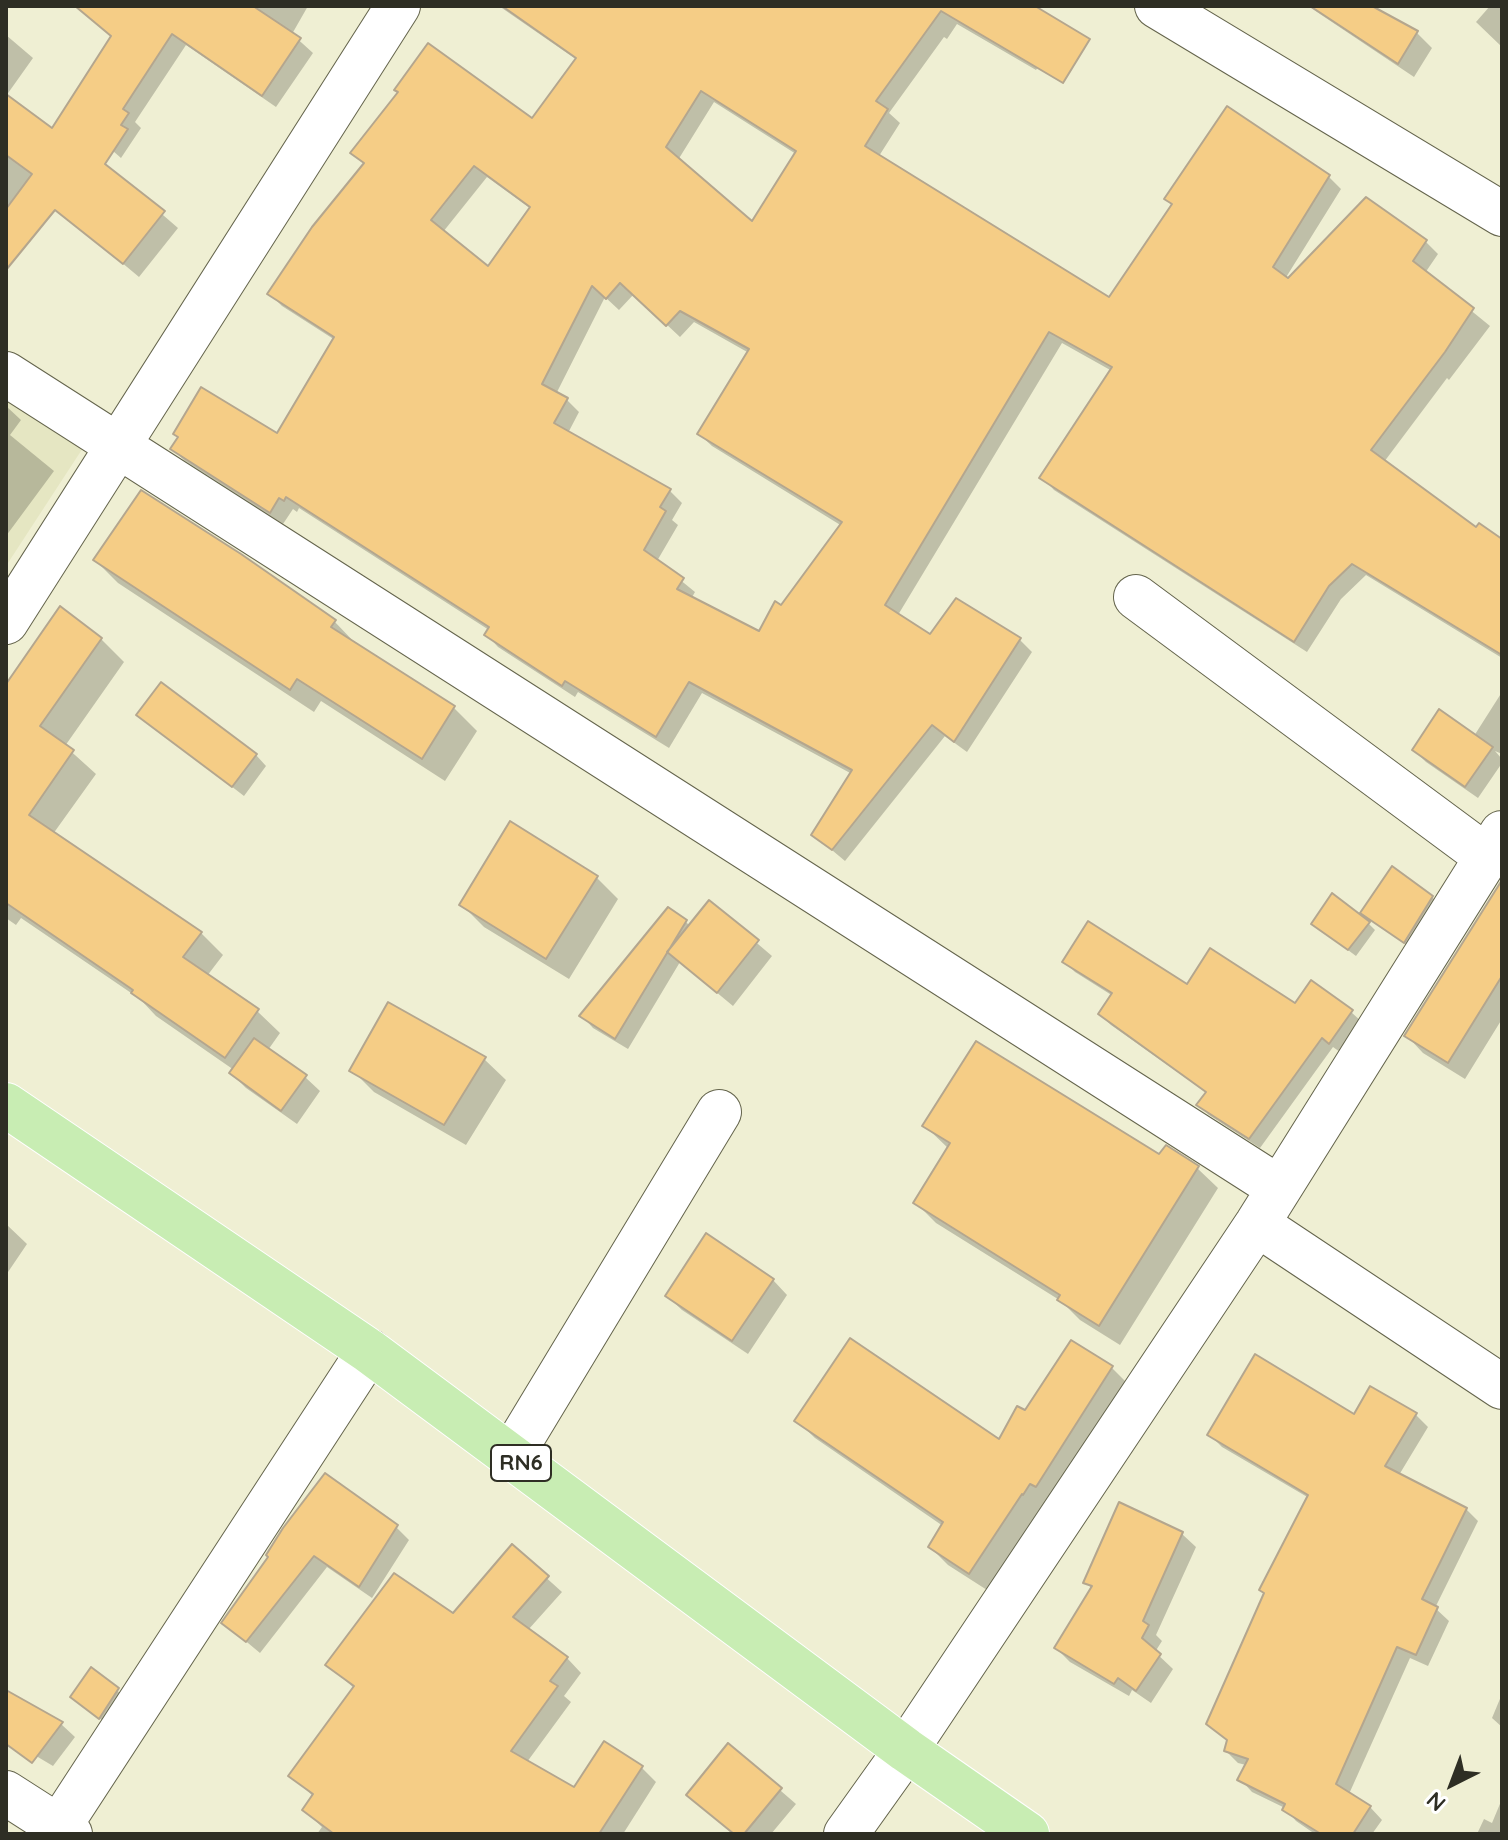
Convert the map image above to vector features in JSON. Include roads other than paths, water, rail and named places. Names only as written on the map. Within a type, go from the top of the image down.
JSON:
[{"type":"main road","name":"RN6","points":[[6,1105],[369,1351],[906,1750],[1027,1834]]},
{"type":"street","points":[[6,622],[398,6]]},
{"type":"street","points":[[1157,6],[1502,214]]},
{"type":"street","points":[[6,374],[1268,1206],[1502,1387]]},
{"type":"street","points":[[846,1834],[906,1750],[1268,1206],[1494,845],[1136,597]]},
{"type":"street","points":[[511,1456],[719,1112]]},
{"type":"street","points":[[6,1793],[64,1831],[369,1351]]}]
